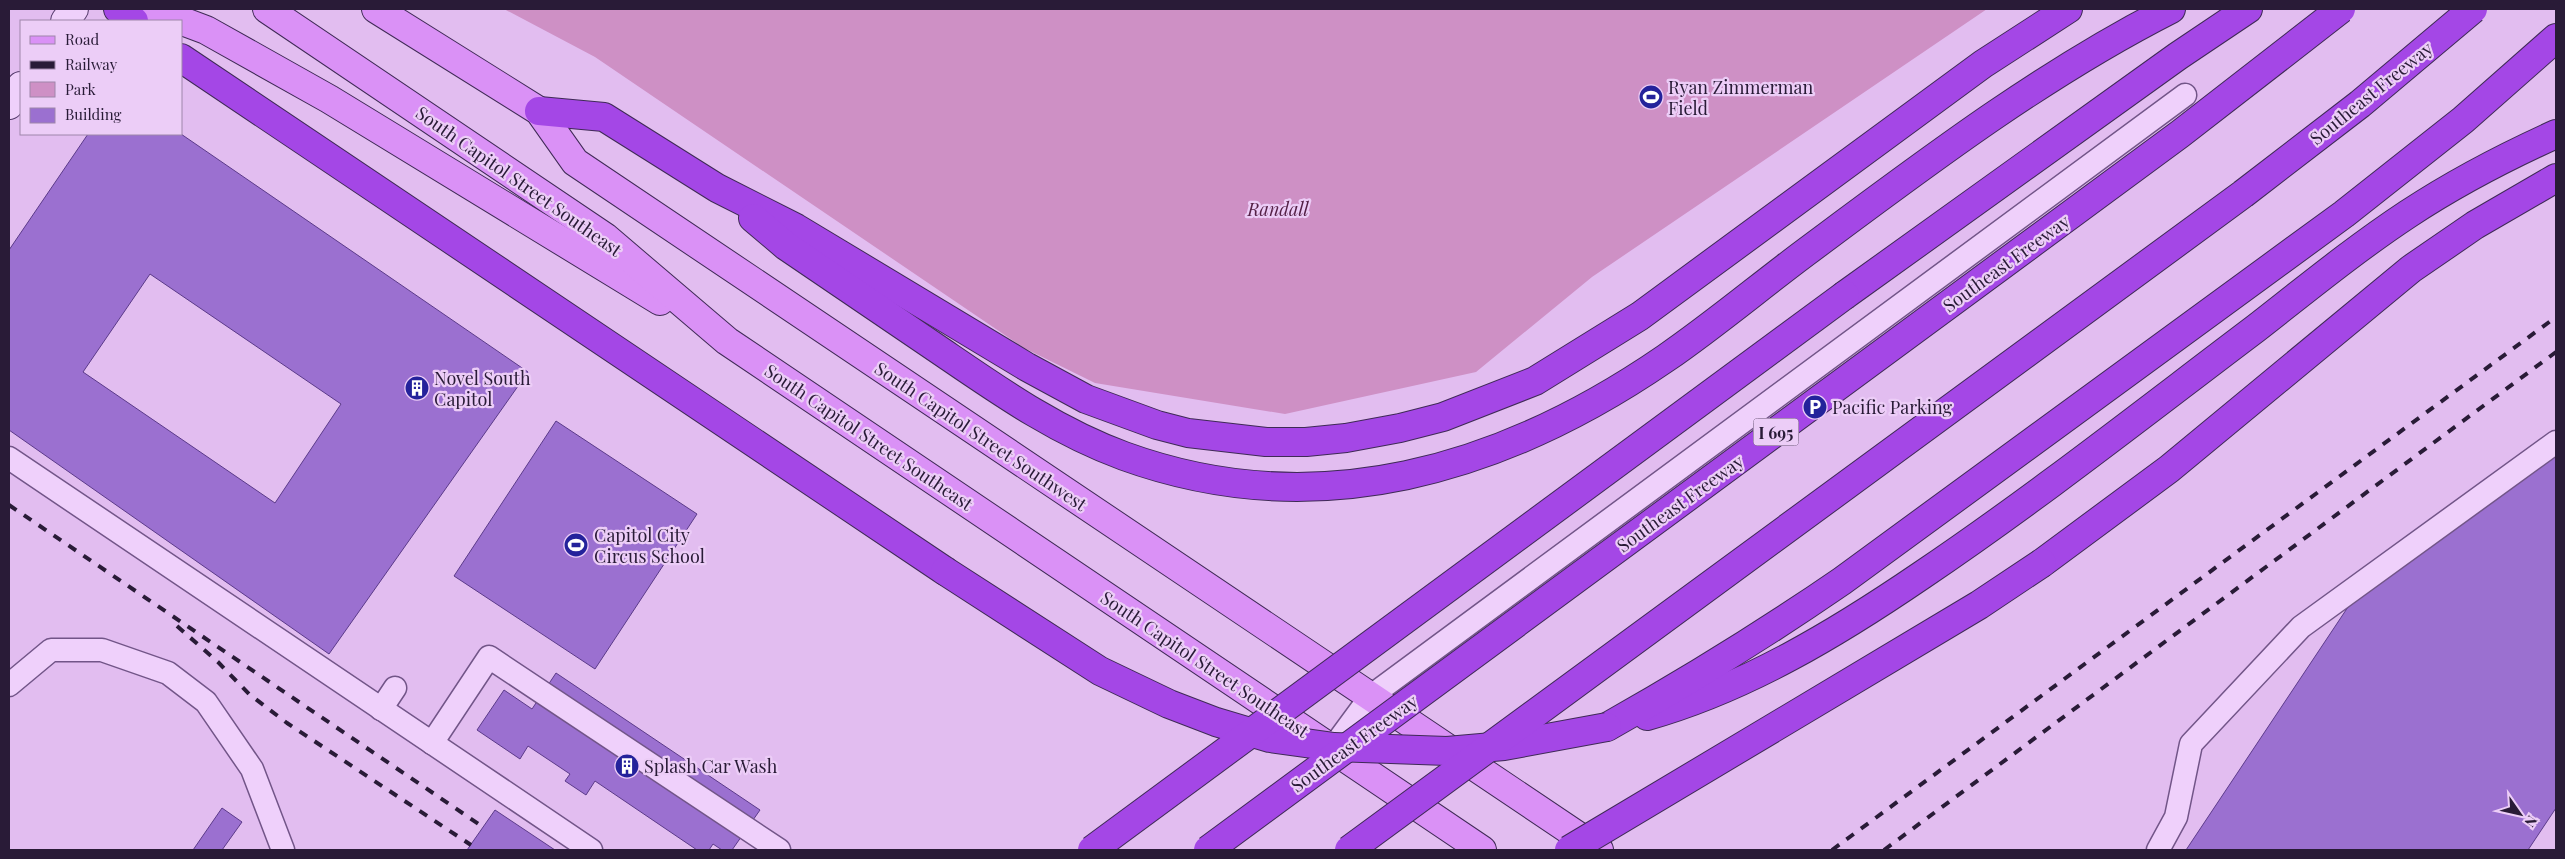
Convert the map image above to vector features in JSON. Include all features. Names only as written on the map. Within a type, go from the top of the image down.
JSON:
[{"type":"highway","points":[[118,9],[133,20]]},
{"type":"highway","points":[[539,111],[604,116],[717,188],[796,228],[1027,367],[1086,399],[1157,425],[1224,439],[1306,442],[1346,438],[1400,428],[1442,417],[1534,381],[1640,316],[1984,64],[2068,9]]},
{"type":"highway","points":[[717,188],[786,246],[1025,408],[1092,443],[1126,457],[1163,468],[1231,482],[1284,486],[1357,485],[1416,475],[1460,462],[1503,446],[1590,406],[1667,357],[1807,252],[2044,83],[2096,50],[2170,9]]},
{"type":"highway","points":[[1092,850],[1845,295],[2178,56],[2248,9]]},
{"type":"highway","name":"Southeast Freeway","points":[[1208,850],[2211,111],[2341,9]]},
{"type":"highway","name":"Southeast Freeway","points":[[1349,850],[2243,194],[2360,104],[2473,9]]},
{"type":"highway","points":[[1607,728],[1702,673],[1769,631],[1866,564],[2344,214],[2470,114],[2556,38]]},
{"type":"highway","points":[[182,59],[945,571],[1100,671],[1169,704],[1216,722],[1270,738],[1334,747],[1447,751],[1504,746],[1607,728],[1685,705],[1750,677],[1810,645],[1873,608],[2008,516],[2408,215],[2504,157],[2556,134]]},
{"type":"highway","points":[[1569,850],[1979,605],[2042,563],[2169,469],[2411,269],[2475,225],[2556,178]]},
{"type":"main road","points":[[66,20],[74,9]]},
{"type":"main road","points":[[150,9],[179,20]]},
{"type":"main road","name":"South Capitol Street Southeast","points":[[267,9],[604,237],[727,341],[1482,850]]},
{"type":"main road","name":"South Capitol Street Southwest","points":[[376,9],[539,111],[575,162],[1599,850]]},
{"type":"main road","points":[[182,21],[206,30],[329,99],[727,341]]},
{"type":"main road","points":[[9,105],[20,88]]},
{"type":"lane","points":[[1332,749],[1371,696],[2185,95]]},
{"type":"lane","points":[[2158,850],[2176,818],[2191,744],[2301,627],[2556,442]]},
{"type":"lane","points":[[9,458],[591,850]]},
{"type":"lane","points":[[9,685],[51,650],[102,650],[168,674],[206,702],[252,769],[283,850]]},
{"type":"lane","points":[[432,743],[489,657],[779,850]]},
{"type":"lane","points":[[381,709],[395,688]]},
{"type":"green space","name":"Randall","points":[[504,9],[1987,9],[1592,277],[1476,372],[1285,414],[1095,383],[1024,348],[595,57]]},
{"type":"building","name":"Novel South Capitol","points":[[87,135],[182,135],[528,372],[329,654],[9,430],[9,250]],"holes":[[[150,274],[341,404],[275,503],[83,372]]]},
{"type":"building","name":"Capitol City Circus School","points":[[556,421],[697,514],[595,669],[454,576]]},
{"type":"building","points":[[2556,452],[2556,808],[2528,850],[2186,850],[2354,598]]},
{"type":"building","name":"Splash Car Wash","points":[[556,673],[760,810],[732,850],[722,850],[713,844],[709,850],[697,850],[595,781],[586,795],[565,781],[570,774],[528,746],[520,759],[477,730],[504,690],[532,709]]},
{"type":"building","points":[[222,808],[242,822],[222,850],[193,850]]},
{"type":"building","points":[[495,810],[555,850],[467,850]]},
{"type":"railway","points":[[1832,850],[2556,317]]},
{"type":"railway","points":[[1884,850],[2556,352]]},
{"type":"railway","points":[[9,505],[483,827]]},
{"type":"railway","points":[[177,626],[218,662],[249,694],[287,723],[471,845]]},
{"type":"place","name":"Ryan Zimmerman Field","points":[[1651,97]]},
{"type":"place","name":"Novel South Capitol","points":[[417,388]]},
{"type":"place","name":"Pacific Parking","points":[[1815,407]]},
{"type":"place","name":"Capitol City Circus School","points":[[576,545]]},
{"type":"place","name":"Splash Car Wash","points":[[627,766]]}]
